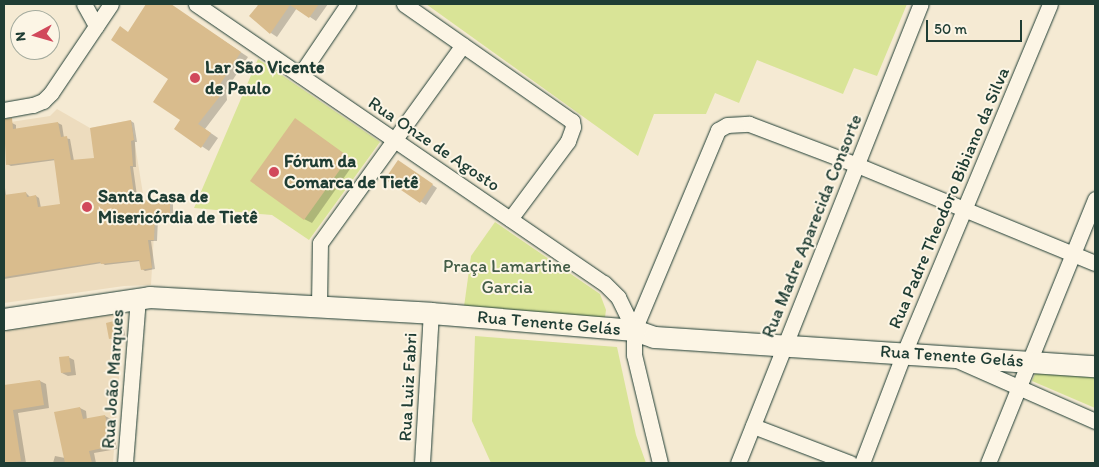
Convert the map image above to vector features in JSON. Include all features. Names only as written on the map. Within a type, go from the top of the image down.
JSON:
[{"type":"street","points":[[84,4],[96,26]]},
{"type":"street","points":[[4,110],[42,101],[51,93],[111,4]]},
{"type":"street","name":"Rua Onze de Agosto","points":[[196,4],[604,283],[618,297],[634,330]]},
{"type":"street","points":[[300,75],[348,4]]},
{"type":"street","points":[[404,4],[572,121],[573,127],[568,141],[510,219]]},
{"type":"street","name":"Rua Madre Aparecida Consorte","points":[[738,463],[921,4]]},
{"type":"street","name":"Rua Padre Theodoro Bibiano da Silva","points":[[862,463],[904,353],[1050,4]]},
{"type":"street","points":[[318,305],[320,243],[463,45]]},
{"type":"street","points":[[660,463],[634,355],[634,330],[718,130],[727,125],[749,124],[857,165],[1095,263]]},
{"type":"street","points":[[988,463],[1095,199]]},
{"type":"street","name":"Rua Tenente Gelás","points":[[4,319],[138,298],[318,305],[634,330],[654,337],[1095,366]]},
{"type":"street","name":"Rua João Marques","points":[[125,463],[138,298]]},
{"type":"street","name":"Rua Luiz Fabri","points":[[422,463],[430,313]]},
{"type":"street","points":[[948,356],[1095,422]]},
{"type":"street","points":[[753,426],[850,463]]},
{"type":"shaded area","name":"Santa Casa de Misericórdia de Tietê","points":[[57,109],[90,128],[131,120],[144,200],[170,197],[170,214],[155,217],[151,285],[124,286],[4,303],[4,123],[50,116]]},
{"type":"shaded area","points":[[124,309],[113,463],[4,463],[4,330]]},
{"type":"green space","points":[[426,4],[907,4],[877,76],[854,68],[843,94],[757,60],[739,103],[715,93],[706,114],[654,114],[638,156]]},
{"type":"green space","points":[[258,59],[380,142],[309,240],[272,215],[194,208]]},
{"type":"green space","name":"Praça Lamartine Garcia","points":[[495,222],[600,294],[606,310],[604,324],[463,314],[471,256]]},
{"type":"green space","points":[[475,336],[617,347],[636,435],[646,463],[491,463],[472,421]]},
{"type":"green space","points":[[1037,370],[1095,374],[1095,408],[1032,381]]},
{"type":"building","name":"Lar São Vicente de Paulo","points":[[146,4],[171,4],[241,52],[219,86],[220,96],[198,124],[211,133],[201,148],[174,129],[180,120],[153,102],[168,79],[111,40],[120,26],[128,32]]},
{"type":"building","points":[[259,4],[319,4],[309,18],[290,5],[270,34],[249,16]]},
{"type":"building","name":"Santa Casa de Misericórdia de Tietê","points":[[12,118],[13,129],[58,122],[61,137],[67,136],[71,160],[94,158],[90,128],[131,120],[134,140],[131,141],[133,166],[130,166],[135,202],[170,197],[170,214],[155,217],[154,240],[148,240],[152,268],[141,270],[139,260],[101,264],[100,262],[4,277],[4,195],[26,192],[27,197],[36,195],[38,207],[60,204],[54,159],[6,165],[4,119]]},
{"type":"building","name":"Fórum da Comarca de Tietê","points":[[295,118],[349,157],[304,220],[250,181]]},
{"type":"building","points":[[398,160],[433,184],[420,203],[385,179]]},
{"type":"building","points":[[118,320],[121,336],[109,339],[106,323]]},
{"type":"building","points":[[69,356],[71,372],[61,373],[59,357]]},
{"type":"building","points":[[40,380],[44,405],[13,410],[21,461],[4,463],[4,385]]},
{"type":"building","points":[[80,407],[83,419],[105,415],[112,446],[89,451],[92,463],[65,463],[54,412]]},
{"type":"place","name":"Lar São Vicente de Paulo","points":[[195,78]]},
{"type":"place","name":"Fórum da Comarca de Tietê","points":[[274,172]]},
{"type":"place","name":"Santa Casa de Misericórdia de Tietê","points":[[87,207]]}]
